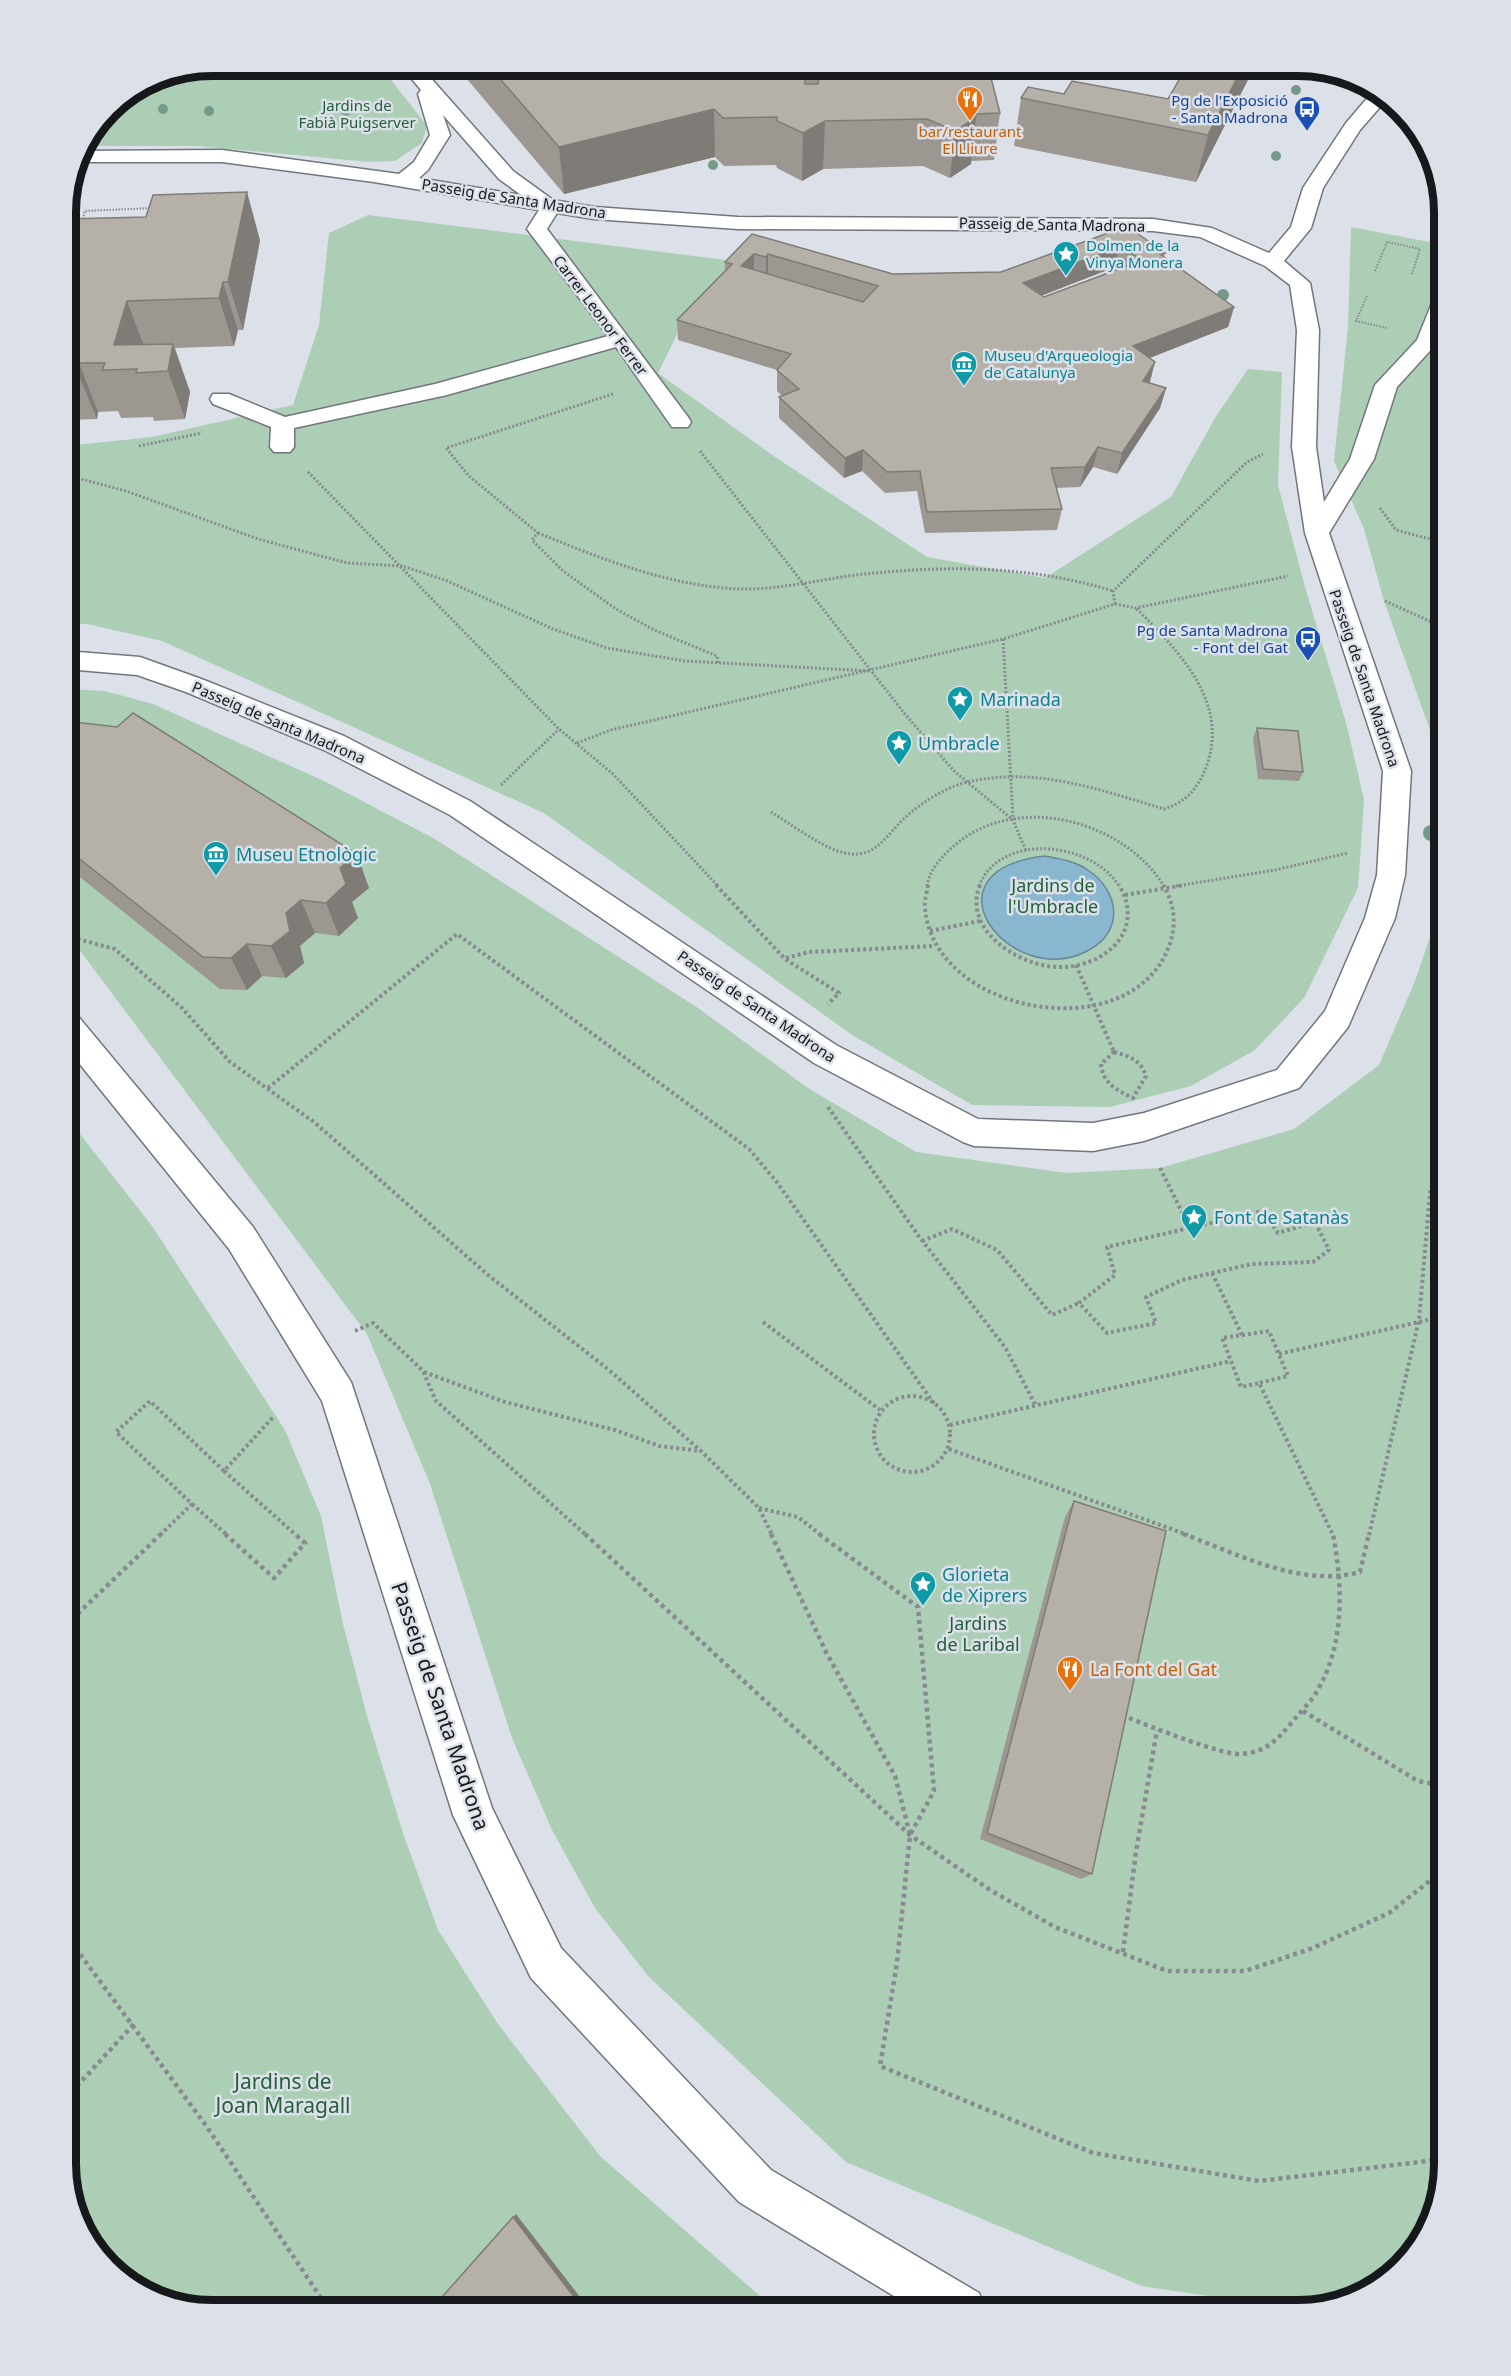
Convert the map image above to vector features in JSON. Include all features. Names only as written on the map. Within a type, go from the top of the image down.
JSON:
[{"type":"street","points":[[403,181],[421,166],[440,135],[422,77]]},
{"type":"street","points":[[424,77],[506,175],[551,207]]},
{"type":"street","points":[[1272,262],[1301,228],[1313,188],[1353,127],[1376,100]]},
{"type":"street","name":"Passeig de Santa Madrona","points":[[77,661],[140,666],[195,686],[334,743],[460,808],[825,1054],[974,1132],[1093,1137],[1144,1127],[1288,1079],[1337,1018],[1380,918],[1391,876],[1397,771],[1317,533],[1304,447],[1308,330],[1300,283],[1272,262],[1205,232],[1153,225],[934,222],[738,223],[551,207],[403,181],[222,156],[89,157]]},
{"type":"street","name":"Carrer Leonor Ferrer","points":[[551,207],[537,229],[621,339],[680,422]]},
{"type":"street","points":[[1317,533],[1362,459],[1386,385],[1427,342],[1434,325]]},
{"type":"street","points":[[221,399],[282,436],[621,339]]},
{"type":"street","name":"Passeig de Santa Madrona","points":[[77,1037],[241,1238],[338,1394],[474,1815],[546,1963],[755,2186],[945,2300]]},
{"type":"path","points":[[79,231],[85,211],[152,208]]},
{"type":"path","points":[[1375,271],[1388,242],[1420,249],[1410,279]]},
{"type":"path","points":[[1366,296],[1356,321],[1392,330]]},
{"type":"path","points":[[564,408],[446,448],[468,476],[538,533],[618,565],[701,584],[767,589],[915,569],[975,568],[1041,572],[1077,579],[1113,591]]},
{"type":"path","points":[[680,422],[725,486],[870,671],[965,782],[1012,820]]},
{"type":"path","points":[[282,436],[402,566],[559,729],[613,774],[785,958],[839,993],[828,1004]]},
{"type":"path","points":[[139,446],[159,441]]},
{"type":"path","points":[[1113,591],[1247,462],[1257,455],[1269,453]]},
{"type":"path","points":[[77,478],[126,491],[269,542],[347,563],[402,566],[445,580],[553,629],[607,648],[652,658],[718,664],[870,671]]},
{"type":"path","points":[[1384,497],[1380,508],[1396,530],[1434,540]]},
{"type":"path","points":[[538,533],[532,540],[559,569],[589,592],[630,618],[717,656],[718,664]]},
{"type":"path","points":[[577,743],[611,730],[1003,639],[1115,604],[1136,608],[1292,575]]},
{"type":"path","points":[[1113,591],[1115,604]]},
{"type":"path","points":[[1377,601],[1384,601],[1434,623]]},
{"type":"path","points":[[771,813],[837,851],[849,854],[872,851],[902,820],[928,801],[965,782],[1011,776],[1038,777],[1091,787],[1164,809],[1192,796],[1212,754],[1214,724],[1207,700],[1166,637],[1136,608]]},
{"type":"path","points":[[1003,639],[1012,820],[1026,851]]},
{"type":"path","points":[[500,786],[559,729]]},
{"type":"path","points":[[1043,818],[1082,824],[1117,838],[1146,861],[1166,888],[1174,917],[1171,946],[1155,973],[1128,994],[1094,1006],[1057,1009],[1020,1004],[975,984],[956,970],[935,946],[924,913],[926,882],[943,854],[970,833],[1012,820],[1043,818]]},
{"type":"path","points":[[1053,849],[1077,853],[1097,863],[1110,873],[1125,895],[1130,913],[1126,930],[1115,946],[1098,958],[1076,965],[1048,966],[1021,958],[998,945],[980,921],[975,907],[977,887],[988,869],[1006,856],[1026,851],[1053,849]]},
{"type":"path","points":[[1125,895],[1275,870],[1351,852]]},
{"type":"path","points":[[930,931],[980,921]]},
{"type":"path","points":[[268,1089],[457,934],[749,1149],[776,1181],[935,1405],[945,1414],[950,1425],[949,1449],[943,1459],[932,1467],[920,1471],[893,1466],[882,1457],[873,1434],[874,1421],[880,1410],[900,1397],[919,1398],[935,1405]]},
{"type":"path","points":[[77,939],[115,949],[182,1008],[230,1062],[315,1122],[488,1275],[609,1370],[702,1452],[759,1508],[826,1652],[895,1776],[910,1835],[897,1963],[880,2066],[1093,2152],[1259,2181],[1434,2160]]},
{"type":"path","points":[[785,958],[796,953],[935,946]]},
{"type":"path","points":[[1076,965],[1114,1052]]},
{"type":"path","points":[[1114,1052],[1131,1056],[1143,1065],[1146,1076],[1133,1098],[1107,1085],[1101,1075],[1101,1064],[1114,1052]]},
{"type":"path","points":[[824,1102],[922,1241],[995,1336],[1029,1387],[1036,1406]]},
{"type":"path","points":[[1157,1161],[1190,1228]]},
{"type":"path","points":[[949,1449],[1295,1574],[1341,1577],[1360,1572],[1419,1320],[1430,1193],[1434,1176]]},
{"type":"path","points":[[922,1241],[952,1229],[997,1250],[1052,1315],[1079,1303],[1115,1275],[1107,1247],[1263,1211],[1278,1233],[1315,1222],[1329,1250],[1313,1262],[1252,1264],[1182,1280],[1146,1298],[1156,1323],[1107,1333],[1079,1303]]},
{"type":"path","points":[[1212,1273],[1242,1335]]},
{"type":"path","points":[[1278,1354],[1434,1318]]},
{"type":"path","points":[[763,1322],[880,1410]]},
{"type":"path","points":[[353,1331],[373,1323],[423,1371],[436,1401],[531,1484],[910,1835],[990,1890],[1055,1927],[1167,1971],[1245,1971],[1313,1948],[1389,1913],[1434,1878]]},
{"type":"path","points":[[1269,1331],[1288,1376],[1241,1387],[1222,1338],[1242,1335],[1269,1331]]},
{"type":"path","points":[[950,1425],[1231,1361]]},
{"type":"path","points":[[423,1371],[506,1402],[615,1430],[659,1446],[702,1452]]},
{"type":"path","points":[[1129,1718],[1157,1730],[1238,1755],[1258,1752],[1273,1745],[1316,1693],[1337,1639],[1341,1577],[1332,1528],[1259,1383]]},
{"type":"path","points":[[150,1401],[305,1543],[274,1578],[192,1504],[116,1432],[150,1401]]},
{"type":"path","points":[[224,1471],[274,1416]]},
{"type":"path","points":[[77,1614],[192,1504]]},
{"type":"path","points":[[759,1508],[798,1517],[864,1569],[918,1607],[934,1791],[910,1835]]},
{"type":"path","points":[[1303,1711],[1418,1781],[1434,1784]]},
{"type":"path","points":[[1123,1952],[1136,1852],[1157,1730]]},
{"type":"path","points":[[77,1949],[134,2024],[207,2127],[321,2299]]},
{"type":"path","points":[[77,2086],[134,2024]]},
{"type":"green space","name":"Jardins de Fabià Puigserver","points":[[389,77],[427,126],[422,143],[395,161],[369,162],[197,146],[94,146],[110,123],[144,95],[169,84],[195,78]]},
{"type":"green space","name":"Jardins de l'Umbracle","points":[[368,215],[734,261],[685,318],[658,373],[775,457],[927,557],[1045,578],[1171,497],[1215,418],[1248,369],[1282,372],[1278,485],[1305,587],[1347,726],[1364,800],[1358,888],[1304,998],[1255,1050],[1191,1086],[1110,1107],[972,1105],[852,1035],[544,813],[162,641],[87,624],[77,624],[77,445],[152,437],[293,405],[319,325],[329,233]]},
{"type":"green space","points":[[1351,227],[1434,243],[1434,742],[1384,601],[1364,529],[1334,461],[1348,327]]},
{"type":"green space","name":"Jardins de Laribal","points":[[77,690],[105,691],[153,704],[324,781],[435,839],[698,1008],[808,1088],[916,1152],[1067,1173],[1160,1168],[1294,1129],[1379,1065],[1415,981],[1434,925],[1434,2164],[1430,2199],[1412,2239],[1401,2253],[1374,2277],[1325,2297],[1299,2300],[1234,2300],[1142,2286],[846,2162],[648,1976],[595,1908],[552,1830],[512,1738],[430,1484],[367,1334],[77,948]]},
{"type":"green space","name":"Jardins de Joan Maragall","points":[[77,1130],[152,1226],[285,1430],[321,1516],[343,1624],[367,1716],[403,1833],[438,1930],[498,2024],[600,2156],[764,2300],[203,2299],[169,2292],[137,2277],[110,2253],[91,2224],[79,2190],[77,2173]]},
{"type":"water","points":[[1045,856],[1073,862],[1088,870],[1106,889],[1114,910],[1113,921],[1101,942],[1089,950],[1060,959],[1032,956],[1007,943],[990,925],[982,904],[987,883],[1007,866]]},
{"type":"building","points":[[499,77],[805,77],[805,84],[818,84],[819,77],[991,77],[1000,113],[975,114],[976,117],[955,131],[927,119],[825,121],[803,133],[777,121],[777,117],[723,118],[714,109],[559,147]]},
{"type":"building","points":[[1181,77],[1237,77],[1208,135],[1021,98],[1028,87],[1064,94],[1072,81],[1168,99]]},
{"type":"building","points":[[247,192],[228,282],[223,282],[219,298],[127,301],[114,345],[173,344],[168,371],[136,373],[137,369],[102,370],[105,363],[79,363],[77,371],[77,219],[146,217],[153,195]]},
{"type":"building","name":"Museu d'Arqueologia de Catalunya","points":[[1127,226],[1165,253],[1160,254],[1234,307],[1133,346],[1155,362],[1143,381],[1166,388],[1122,453],[1098,447],[1085,467],[1051,468],[1062,509],[927,512],[920,471],[887,472],[863,450],[845,458],[779,397],[799,389],[777,370],[791,354],[677,320],[732,264],[725,262],[752,234],[893,274],[1001,272]],"holes":[[[1119,247],[1143,260],[1044,297],[1023,283]],[[754,254],[766,257],[768,254],[878,286],[863,302],[741,266]]]},
{"type":"building","name":"Museu Etnològic","points":[[133,713],[357,854],[340,868],[346,884],[326,903],[301,900],[286,913],[290,931],[271,946],[247,944],[231,958],[203,957],[77,857],[77,722],[117,727]]},
{"type":"building","points":[[1257,728],[1298,731],[1303,772],[1263,769]]},
{"type":"building","name":"La Font del Gat","points":[[1074,1501],[1166,1531],[1092,1874],[987,1833]]},
{"type":"building","points":[[513,2217],[576,2299],[440,2299]]},
{"type":"place","name":"bar/restaurant El Lliure","points":[[970,122]]},
{"type":"place","name":"Pg de l'Exposició - Santa Madrona","points":[[1307,132]]},
{"type":"place","name":"Dolmen de la Vinya Monera","points":[[1066,277]]},
{"type":"place","name":"Museu d'Arqueologia de Catalunya","points":[[964,387]]},
{"type":"place","name":"Pg de Santa Madrona - Font del Gat","points":[[1308,662]]},
{"type":"place","name":"Marinada","points":[[960,722]]},
{"type":"place","name":"Umbracle","points":[[899,766]]},
{"type":"place","name":"Museu Etnològic","points":[[216,877]]},
{"type":"place","name":"Font de Satanàs","points":[[1194,1240]]},
{"type":"place","name":"Glorieta de Xiprers","points":[[923,1607]]},
{"type":"place","name":"La Font del Gat","points":[[1070,1692]]}]
